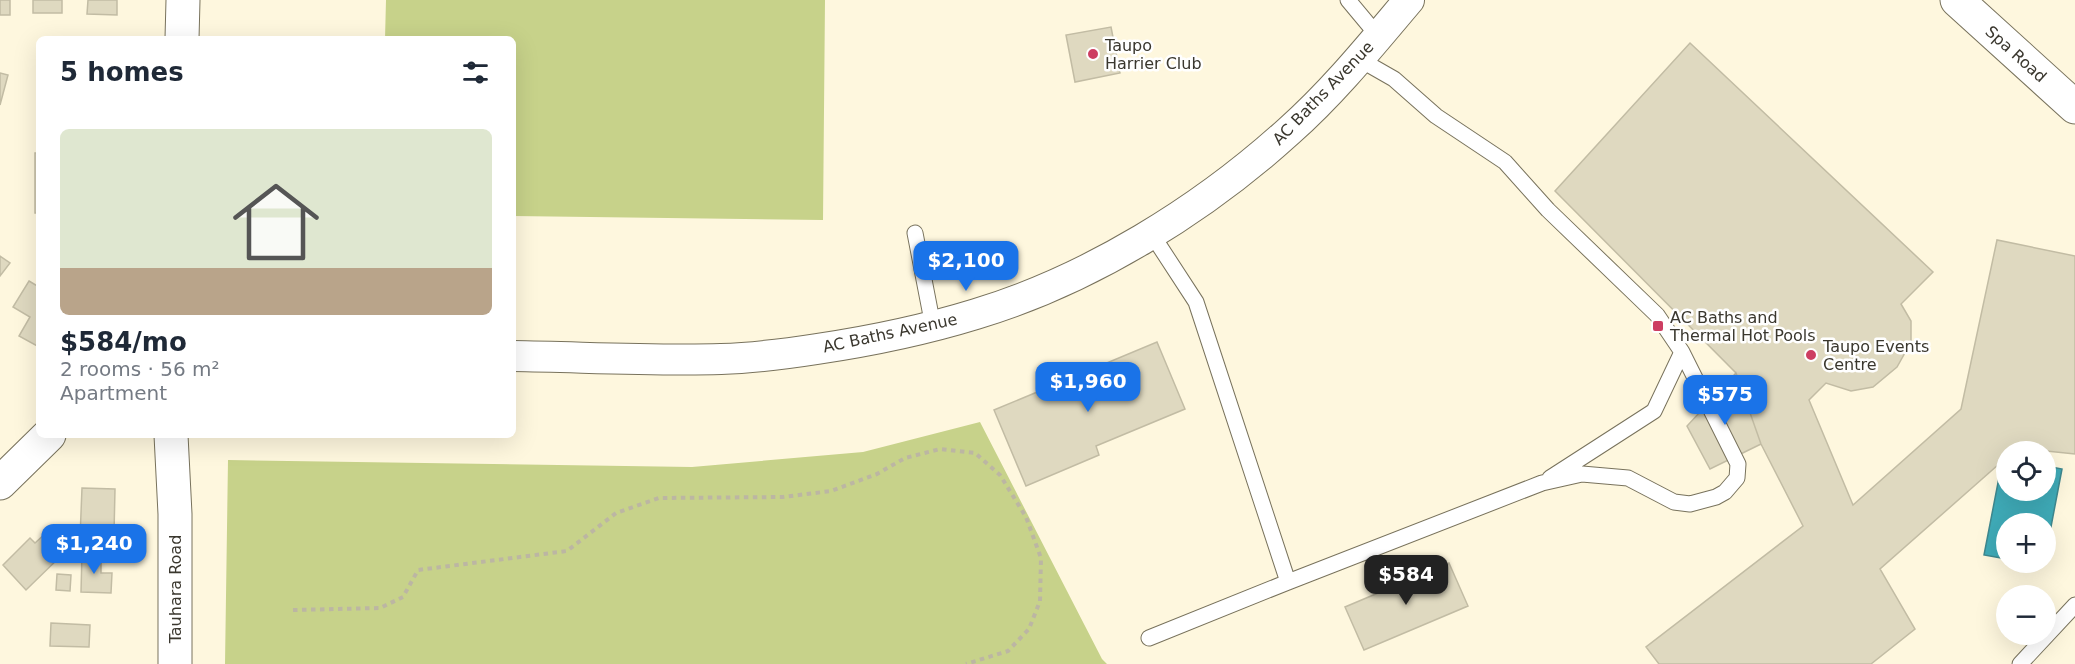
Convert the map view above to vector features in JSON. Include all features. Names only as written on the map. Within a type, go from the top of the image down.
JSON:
[{"type":"main road","points":[[182,36],[183,0]]},
{"type":"main road","name":"Spa Road","points":[[1957,0],[2075,107]]},
{"type":"main road","points":[[0,483],[46,438]]},
{"type":"main road","name":"Tauhara Road","points":[[171,438],[176,514],[175,664]]},
{"type":"main road","name":"Tauhara Road","points":[[176,514],[188,438]]},
{"type":"street","name":"AC Baths Avenue","points":[[516,356],[722,359],[777,355],[830,347],[933,326],[978,314],[1029,294],[1113,255],[1151,233],[1200,202],[1248,167],[1291,130],[1359,59],[1409,0]]},
{"type":"lane","points":[[1348,0],[1378,36]]},
{"type":"lane","points":[[1149,638],[1542,483],[1582,474],[1628,478],[1674,502],[1690,504],[1716,497],[1725,492],[1737,478],[1738,464],[1682,352],[1657,315],[1548,210],[1504,162],[1436,116],[1394,79],[1359,59]]},
{"type":"lane","points":[[915,233],[933,326]]},
{"type":"lane","points":[[1151,233],[1196,302],[1288,582]]},
{"type":"lane","points":[[1542,483],[1654,411],[1682,352]]},
{"type":"lane","points":[[2020,664],[2075,605]]},
{"type":"path","points":[[293,610],[380,608],[403,597],[418,570],[567,550],[616,513],[658,498],[783,497],[831,491],[877,474],[905,458],[940,449],[975,453],[1000,475],[1026,518],[1041,558],[1040,601],[1029,629],[1008,651],[966,664]]},
{"type":"green space","points":[[386,0],[825,0],[823,220],[516,216],[516,36],[385,36]]},
{"type":"green space","points":[[980,422],[1102,659],[1107,664],[225,664],[228,460],[692,467],[863,452]]},
{"type":"water","points":[[2056,468],[2062,469],[2056,500]]},
{"type":"water","points":[[1996,493],[1996,501],[2056,501],[2054,513],[1996,513],[1996,557],[1984,555]]},
{"type":"building","points":[[0,0],[10,0],[10,15],[0,15]]},
{"type":"building","points":[[33,0],[62,0],[62,13],[33,13]]},
{"type":"building","points":[[88,0],[117,0],[117,15],[87,14]]},
{"type":"building","name":"Taupo Harrier Club","points":[[1111,27],[1120,73],[1075,82],[1066,35]]},
{"type":"building","name":"Taupo Events Centre","points":[[1690,43],[1933,272],[1901,304],[1911,321],[1911,342],[1897,367],[1873,387],[1851,391],[1826,383],[1809,400],[1853,505],[1961,409],[1997,240],[2075,256],[2075,454],[2056,452],[2056,441],[1996,441],[1996,467],[1880,569],[1915,629],[1871,664],[1659,664],[1646,647],[1803,526],[1761,444],[1736,373],[1555,191]]},
{"type":"building","points":[[0,73],[8,75],[0,105]]},
{"type":"building","points":[[35,153],[36,153],[36,213]]},
{"type":"building","points":[[0,256],[10,263],[0,276]]},
{"type":"building","points":[[29,281],[36,285],[36,345],[19,336],[30,317],[13,307]]},
{"type":"building","points":[[1157,342],[1185,409],[1096,446],[1099,455],[1026,486],[994,410]]},
{"type":"building","points":[[1736,373],[1761,444],[1710,469],[1687,426]]},
{"type":"building","points":[[82,488],[115,489],[114,533],[107,533],[107,539],[80,538]]},
{"type":"building","points":[[47,532],[66,551],[26,590],[3,565],[30,538],[35,543]]},
{"type":"building","points":[[82,553],[101,554],[101,573],[112,573],[111,593],[81,592]]},
{"type":"building","points":[[1449,563],[1468,606],[1364,650],[1345,607]]},
{"type":"building","points":[[57,574],[71,575],[70,591],[56,590]]},
{"type":"building","points":[[51,623],[90,625],[89,647],[50,646]]},
{"type":"place","name":"Taupo Harrier Club","points":[[1093,54]]},
{"type":"place","name":"AC Baths and Thermal Hot Pools","points":[[1658,326]]},
{"type":"place","name":"Taupo Events Centre","points":[[1811,355]]}]
